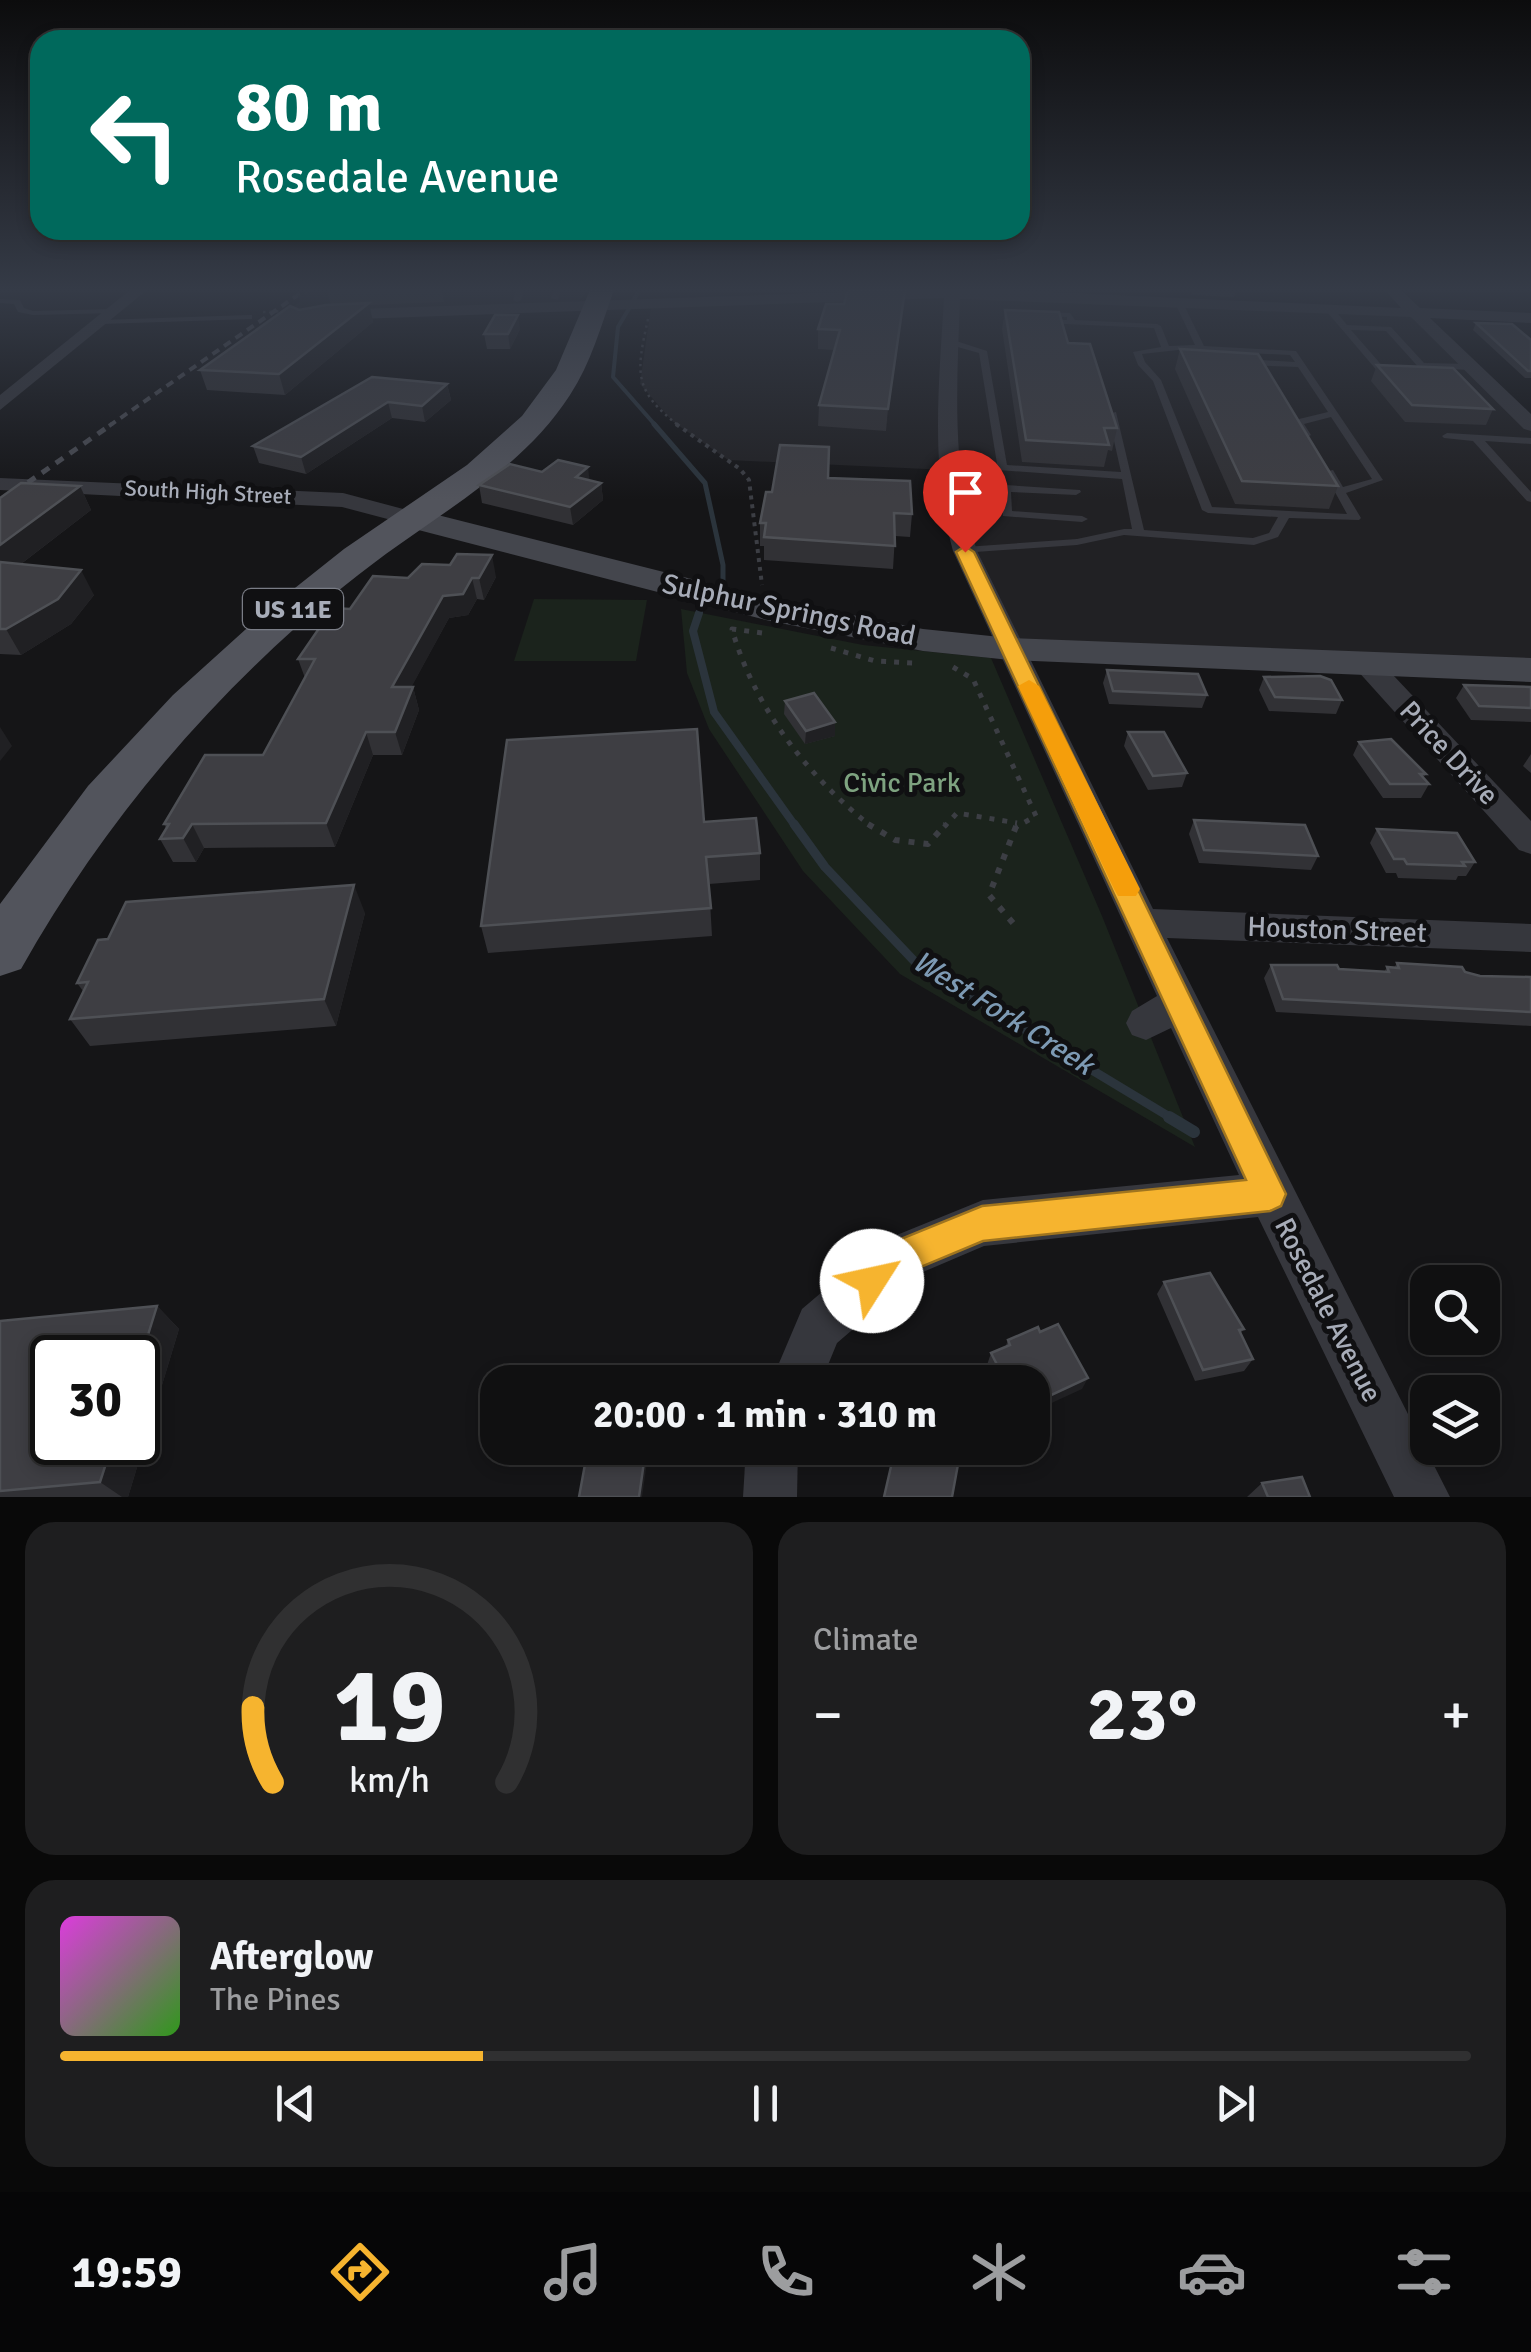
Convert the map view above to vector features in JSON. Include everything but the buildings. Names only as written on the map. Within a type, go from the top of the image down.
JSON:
[{"type":"main road","name":"US 11E","points":[[0,953],[17,922],[119,781],[216,676],[330,577],[487,464],[540,414],[573,360]]},
{"type":"street","points":[[0,404],[54,360]]},
{"type":"street","name":"Rosedale Avenue","points":[[950,360],[947,459],[952,516],[965,552],[1270,1194],[1422,1497]]},
{"type":"street","points":[[1462,360],[1531,425]]},
{"type":"street","name":"South High Street","points":[[0,484],[343,500],[414,518]]},
{"type":"street","name":"Sulphur Springs Road","points":[[414,518],[848,628],[1010,649],[1531,670]]},
{"type":"street","name":"Price Drive","points":[[1366,663],[1531,842]]},
{"type":"street","name":"Houston Street","points":[[1144,923],[1531,938]]},
{"type":"street","points":[[1146,1022],[1180,1002]]},
{"type":"street","points":[[803,1365],[819,1326],[899,1258],[982,1224],[1270,1194]]},
{"type":"street","points":[[770,1497],[771,1465]]},
{"type":"lane","points":[[984,360],[1002,468],[1127,476]]},
{"type":"lane","points":[[1139,360],[1157,380],[1208,510],[1355,518],[1319,456]]},
{"type":"lane","points":[[1298,360],[1378,480],[1341,491]]},
{"type":"lane","points":[[1373,360],[1382,371],[1429,373],[1417,360]]},
{"type":"lane","points":[[1422,365],[1470,367]]},
{"type":"lane","points":[[1113,414],[1139,533]]},
{"type":"lane","points":[[1308,439],[1298,422],[1334,414]]},
{"type":"lane","points":[[1447,436],[1531,441]]},
{"type":"lane","points":[[1476,438],[1531,499]]},
{"type":"lane","points":[[1072,472],[1086,540]]},
{"type":"lane","points":[[1076,492],[1005,488],[1007,514],[1082,519]]},
{"type":"lane","points":[[965,552],[1139,533],[1254,542],[1274,534],[1283,524],[1285,514]]},
{"type":"path","points":[[643,360],[642,390],[672,421],[712,447],[749,480],[761,592]]},
{"type":"path","points":[[764,634],[732,629],[737,654],[768,713],[794,750],[878,832],[906,844],[928,844],[957,813],[1017,822],[1036,816],[972,679],[950,665]]},
{"type":"path","points":[[818,644],[874,661],[924,662]]},
{"type":"path","points":[[1013,923],[990,895],[1017,822]]},
{"type":"shaded area","points":[[643,360],[1462,360],[1531,425],[1531,670],[1010,649],[948,470],[728,460],[672,421],[640,384]]},
{"type":"green space","points":[[534,599],[647,600],[636,661],[514,661]]},
{"type":"green space","name":"Civic Park","points":[[681,609],[863,645],[991,658],[1102,916],[1195,1147],[900,974],[803,871],[709,729],[687,673]]},
{"type":"waterway","name":"West Fork Creek","points":[[615,360],[613,377],[656,426]]},
{"type":"waterway","name":"West Fork Creek","points":[[654,424],[705,483],[723,565],[723,583]]},
{"type":"waterway","name":"West Fork Creek","points":[[699,613],[693,631],[714,712],[796,827]]},
{"type":"waterway","name":"West Fork Creek","points":[[794,824],[825,867],[918,965],[1173,1119]]},
{"type":"waterway","name":"West Fork Creek","points":[[1169,1117],[1194,1132]]},
{"type":"railway","points":[[109,426],[204,360]]},
{"type":"railway","points":[[0,502],[112,424]]},
{"type":"slow traffic","points":[[1029,686],[1127,889]]},
{"type":"route","points":[[872,1281],[899,1258],[982,1224],[1270,1194],[965,552]]}]
